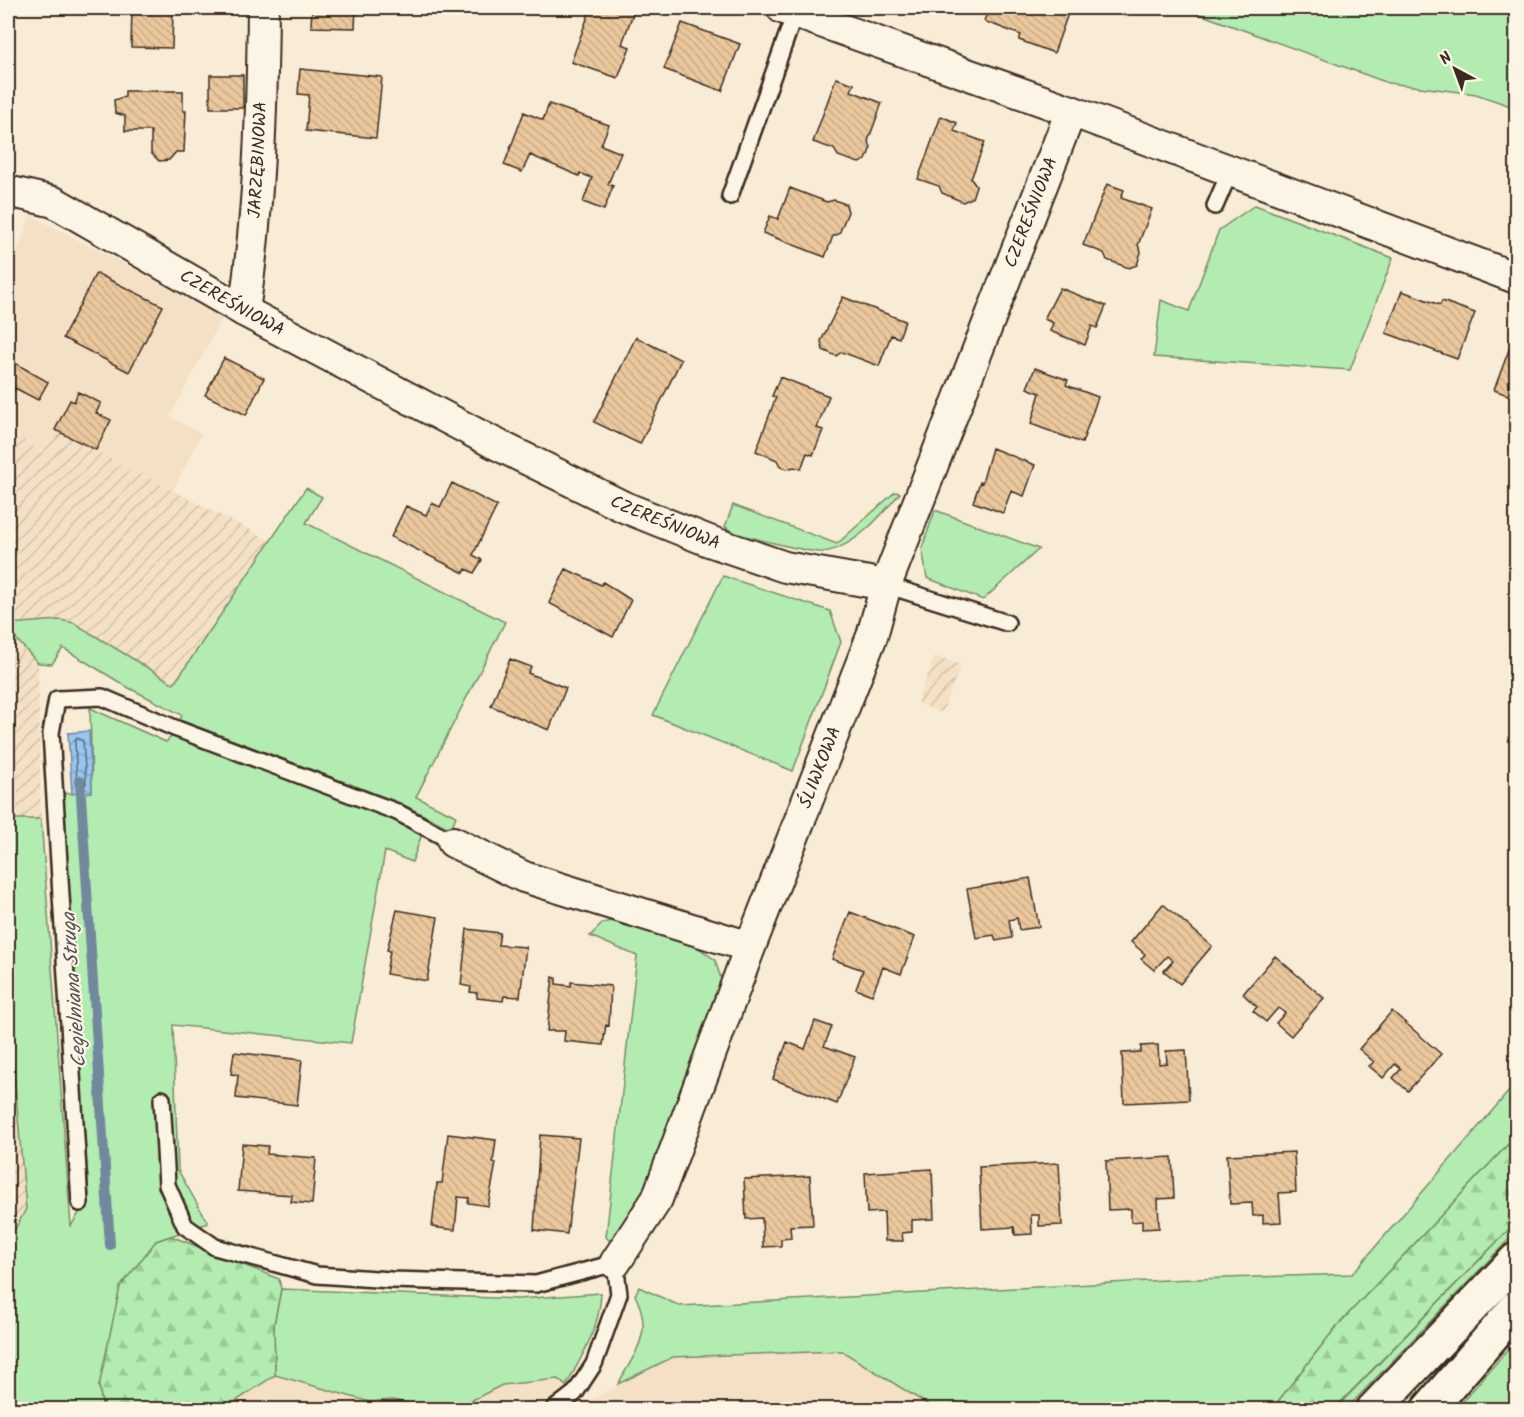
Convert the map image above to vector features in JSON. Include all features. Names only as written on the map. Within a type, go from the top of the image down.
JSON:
[{"type":"main road","points":[[1373,1410],[1516,1260]]},
{"type":"main road","points":[[1428,1410],[1516,1308]]},
{"type":"street","name":"JARZĘBINOWA","points":[[244,311],[250,275],[261,108],[263,8]]},
{"type":"street","points":[[789,10],[1071,111],[1516,278]]},
{"type":"street","name":"CZEREŚNIOWA","points":[[8,191],[54,202],[244,311],[492,442],[624,507],[709,541],[785,567],[886,585],[1071,111]]},
{"type":"street","name":"ŚLIWKOWA","points":[[615,1263],[657,1199],[750,947],[872,636],[886,585]]},
{"type":"street","points":[[453,842],[524,877],[750,947]]},
{"type":"lane","points":[[730,196],[789,10]]},
{"type":"lane","points":[[1215,206],[1230,171]]},
{"type":"lane","points":[[886,585],[1007,623]]},
{"type":"lane","points":[[80,1203],[51,733],[57,699],[102,697],[177,729],[397,812],[453,842]]},
{"type":"lane","points":[[162,1099],[167,1185],[185,1226],[215,1247],[316,1275],[391,1280],[536,1284],[615,1263],[619,1294],[594,1364],[575,1393],[553,1410]]},
{"type":"shaded area","points":[[30,215],[224,315],[170,417],[202,434],[173,490],[55,431],[43,452],[8,431],[8,279]]},
{"type":"shaded area","points":[[55,430],[270,540],[174,684],[74,623],[60,620],[8,624],[8,431],[43,452]]},
{"type":"shaded area","points":[[8,630],[38,663],[41,819],[9,819],[8,824]]},
{"type":"shaded area","points":[[935,656],[961,665],[942,713],[917,703]]},
{"type":"shaded area","points":[[8,1003],[26,1209],[9,1243],[8,1241]]},
{"type":"shaded area","points":[[842,1351],[935,1409],[455,1410],[502,1385],[559,1379],[588,1401],[673,1357]]},
{"type":"shaded area","points":[[275,1375],[370,1402],[393,1400],[441,1409],[224,1410]]},
{"type":"green space","points":[[1183,8],[1516,8],[1516,108],[1476,94],[1388,83]]},
{"type":"green space","points":[[1255,205],[1393,258],[1350,370],[1154,357],[1161,300],[1189,311],[1219,230]]},
{"type":"green space","points":[[306,488],[322,497],[306,523],[505,622],[416,797],[456,816],[451,829],[400,803],[180,720],[182,715],[129,688],[63,648],[52,664],[38,663],[8,630],[8,624],[60,620],[74,623],[174,684]]},
{"type":"green space","points":[[895,492],[900,493],[857,537],[835,549],[824,552],[795,548],[736,534],[725,527],[733,505],[837,544]]},
{"type":"green space","points":[[935,510],[1039,549],[983,600],[927,578],[922,548]]},
{"type":"green space","points":[[723,576],[830,611],[841,642],[793,771],[653,715]]},
{"type":"green space","points":[[90,708],[166,742],[172,736],[394,819],[422,834],[412,862],[385,851],[351,1043],[173,1025],[178,1170],[208,1223],[156,1241],[99,1386],[103,1409],[8,1409],[8,1242],[26,1209],[8,1003],[8,824],[9,819],[41,819],[71,1226],[89,1197],[60,794],[92,792]]},
{"type":"green space","points":[[620,919],[691,942],[715,960],[724,988],[635,1210],[614,1245],[606,1237],[637,956],[590,936],[603,923]]},
{"type":"green space","points":[[1516,1083],[1516,1136],[1337,1326],[1272,1409],[935,1409],[842,1351],[673,1357],[618,1384],[636,1351],[643,1331],[643,1320],[635,1295],[639,1287],[680,1306],[1166,1280],[1352,1274]]},
{"type":"green space","points":[[1516,1136],[1516,1222],[1334,1409],[1272,1409],[1337,1326]]},
{"type":"green space","points":[[1516,1222],[1516,1232],[1354,1401],[1346,1409],[1334,1410]]},
{"type":"green space","points":[[171,1236],[279,1279],[281,1289],[274,1324],[275,1375],[224,1409],[103,1409],[99,1386],[120,1287],[156,1241]]},
{"type":"green space","points":[[281,1289],[518,1299],[601,1293],[594,1329],[566,1386],[558,1379],[502,1385],[455,1409],[441,1410],[393,1400],[370,1402],[275,1375],[274,1324]]},
{"type":"green space","points":[[1516,1340],[1516,1409],[1456,1409]]},
{"type":"water","points":[[89,731],[92,792],[72,794],[68,733]]},
{"type":"building","points":[[132,8],[173,8],[172,48],[131,47]]},
{"type":"building","points":[[312,8],[356,8],[355,28],[311,27]]},
{"type":"building","points":[[591,8],[635,8],[622,44],[630,47],[618,78],[571,62]]},
{"type":"building","points":[[989,8],[1070,8],[1054,53],[1019,40],[1021,35],[984,21]]},
{"type":"building","points":[[682,23],[740,44],[722,91],[664,69]]},
{"type":"building","points":[[300,69],[382,77],[376,138],[306,131],[309,95],[298,94]]},
{"type":"building","points":[[210,75],[243,75],[243,108],[210,108]]},
{"type":"building","points":[[836,78],[854,84],[851,91],[882,103],[868,141],[871,147],[866,160],[859,163],[838,156],[834,149],[813,142]]},
{"type":"building","points":[[125,91],[183,91],[183,111],[186,111],[184,152],[176,152],[169,160],[159,161],[151,153],[151,131],[125,131],[125,116],[115,113],[114,100],[125,97]]},
{"type":"building","points":[[549,104],[609,125],[601,145],[621,153],[608,184],[613,186],[604,210],[583,202],[592,178],[580,173],[579,176],[530,155],[522,172],[504,165],[524,112],[543,120]]},
{"type":"building","points":[[941,116],[957,123],[954,131],[985,142],[971,179],[976,186],[972,198],[963,202],[942,193],[939,186],[918,179]]},
{"type":"building","points":[[1107,184],[1124,190],[1121,198],[1152,209],[1138,245],[1141,252],[1137,265],[1129,268],[1107,260],[1104,253],[1083,245]]},
{"type":"building","points":[[790,188],[827,202],[834,200],[846,204],[848,212],[839,234],[833,236],[825,257],[763,233],[770,216],[778,219]]},
{"type":"building","points":[[96,273],[163,306],[129,372],[63,338]]},
{"type":"building","points":[[1060,288],[1106,306],[1097,328],[1092,326],[1085,345],[1050,331],[1053,323],[1044,319]]},
{"type":"building","points":[[1402,291],[1440,305],[1442,301],[1475,313],[1457,359],[1386,333]]},
{"type":"building","points":[[843,297],[905,321],[899,338],[891,335],[879,366],[842,352],[836,356],[823,350],[821,341]]},
{"type":"building","points":[[636,337],[681,360],[640,444],[594,422]]},
{"type":"building","points":[[1510,347],[1516,350],[1516,398],[1494,390]]},
{"type":"building","points":[[224,358],[264,378],[246,415],[205,395]]},
{"type":"building","points":[[8,359],[48,382],[38,400],[15,388],[8,402]]},
{"type":"building","points":[[1035,368],[1068,380],[1066,385],[1098,397],[1082,443],[1031,424],[1040,393],[1027,388]]},
{"type":"building","points":[[780,377],[829,396],[817,428],[823,430],[813,455],[807,453],[801,469],[794,467],[787,469],[780,466],[777,460],[756,451],[776,397],[772,396]]},
{"type":"building","points":[[78,392],[101,403],[96,413],[111,420],[96,450],[55,430],[70,400],[74,402]]},
{"type":"building","points":[[992,448],[1035,465],[1024,496],[1011,491],[1003,513],[973,502],[980,482],[982,483]]},
{"type":"building","points":[[452,483],[497,506],[473,555],[482,560],[474,573],[466,569],[464,573],[391,537],[406,506],[426,515],[432,503],[440,507]]},
{"type":"building","points":[[566,569],[601,585],[603,582],[631,600],[613,637],[549,603]]},
{"type":"building","points":[[510,659],[531,667],[528,673],[566,688],[549,730],[491,706]]},
{"type":"building","points":[[1030,878],[1039,927],[1019,930],[1017,918],[1009,920],[1012,938],[996,941],[994,935],[976,938],[967,889]]},
{"type":"building","points":[[1163,904],[1212,946],[1180,984],[1164,971],[1173,961],[1167,956],[1154,970],[1141,959],[1145,954],[1131,942]]},
{"type":"building","points":[[397,910],[438,917],[427,981],[386,974],[390,951],[387,950]]},
{"type":"building","points":[[850,912],[915,937],[901,974],[883,967],[872,995],[856,989],[863,970],[832,959]]},
{"type":"building","points":[[467,929],[500,933],[498,945],[526,947],[520,997],[504,996],[503,1001],[477,998],[477,993],[470,992],[471,987],[461,985]]},
{"type":"building","points":[[1275,956],[1324,998],[1291,1036],[1276,1023],[1285,1013],[1278,1008],[1266,1022],[1253,1011],[1257,1007],[1243,994]]},
{"type":"building","points":[[553,977],[556,978],[556,984],[571,986],[571,982],[611,986],[609,1026],[606,1025],[603,1045],[564,1041],[565,1031],[547,1031]]},
{"type":"building","points":[[1392,1011],[1441,1054],[1408,1091],[1393,1078],[1401,1069],[1395,1064],[1383,1078],[1369,1066],[1374,1062],[1359,1049]]},
{"type":"building","points":[[815,1021],[832,1027],[824,1046],[855,1057],[837,1104],[773,1079],[787,1042],[805,1049]]},
{"type":"building","points":[[1158,1045],[1159,1064],[1167,1063],[1166,1051],[1186,1050],[1189,1100],[1124,1103],[1122,1053],[1141,1052],[1141,1046]]},
{"type":"building","points":[[234,1052],[302,1060],[297,1105],[236,1098],[238,1075],[231,1074]]},
{"type":"building","points":[[448,1134],[496,1140],[493,1162],[496,1163],[488,1206],[468,1203],[469,1198],[458,1197],[455,1230],[432,1227],[437,1183],[442,1183]]},
{"type":"building","points":[[540,1135],[579,1138],[567,1234],[534,1230]]},
{"type":"building","points":[[242,1144],[268,1146],[267,1154],[316,1158],[312,1204],[291,1202],[292,1195],[238,1191]]},
{"type":"building","points":[[1294,1152],[1296,1192],[1279,1193],[1281,1222],[1263,1223],[1263,1215],[1253,1216],[1252,1203],[1230,1204],[1227,1155]]},
{"type":"building","points":[[1172,1157],[1174,1198],[1158,1199],[1159,1228],[1142,1229],[1142,1221],[1131,1222],[1131,1209],[1108,1210],[1106,1161]]},
{"type":"building","points":[[1059,1163],[1062,1225],[1039,1226],[1039,1215],[1031,1215],[1032,1234],[1015,1235],[1014,1227],[982,1229],[979,1167]]},
{"type":"building","points":[[932,1169],[934,1219],[912,1220],[912,1232],[902,1233],[903,1241],[885,1241],[884,1212],[867,1213],[865,1173]]},
{"type":"building","points":[[810,1176],[813,1225],[790,1226],[791,1238],[781,1239],[781,1246],[763,1247],[762,1218],[746,1219],[744,1179]]},
{"type":"waterway","name":"Cegielniana Struga","points":[[80,781],[110,1245]]}]
